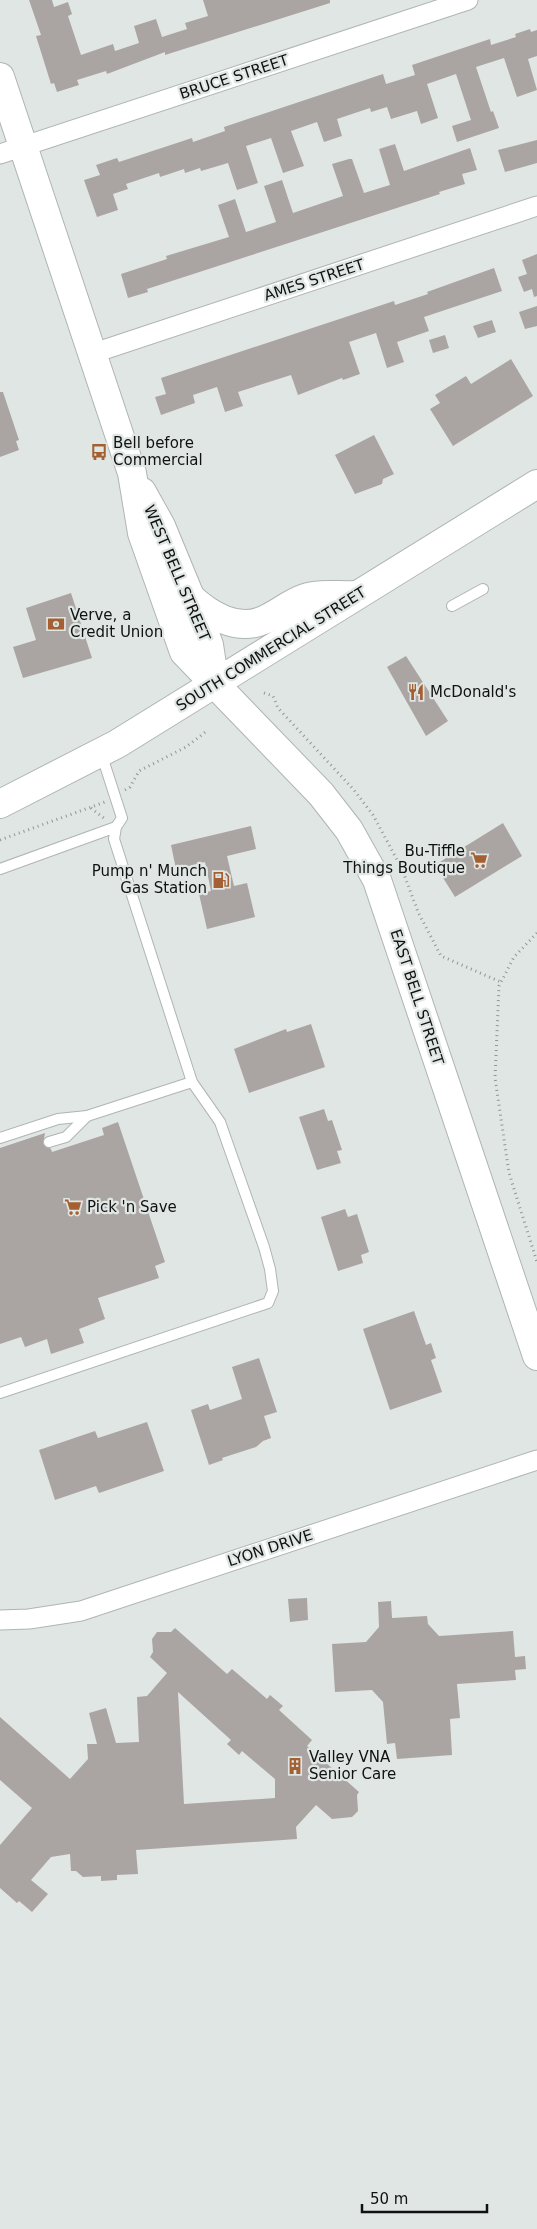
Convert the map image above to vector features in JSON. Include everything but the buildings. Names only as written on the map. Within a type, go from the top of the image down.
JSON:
[{"type":"main road","name":"WEST BELL STREET","points":[[0,78],[12,151],[91,354],[132,473],[142,533],[184,652],[215,684]]},
{"type":"main road","name":"WEST BELL STREET","points":[[132,473],[161,526],[209,645],[215,684]]},
{"type":"main road","name":"SOUTH COMMERCIAL STREET","points":[[0,804],[100,752],[215,684],[537,484]]},
{"type":"main road","points":[[190,597],[202,608],[216,616],[228,621],[248,623],[263,620],[305,598],[359,595]]},
{"type":"main road","name":"EAST BELL STREET","points":[[215,684],[321,794],[348,830],[377,880],[537,1356]]},
{"type":"street","name":"BRUCE STREET","points":[[12,151],[468,0]]},
{"type":"street","name":"AMES STREET","points":[[91,354],[537,206]]},
{"type":"street","name":"LYON DRIVE","points":[[0,1620],[29,1620],[81,1611],[537,1460]]},
{"type":"lane","points":[[452,606],[483,589]]},
{"type":"lane","points":[[0,1393],[268,1303],[273,1291],[264,1247],[220,1122],[192,1082],[114,839],[116,827],[122,818],[100,752]]},
{"type":"lane","points":[[0,869],[116,827]]},
{"type":"lane","points":[[0,1138],[58,1119],[87,1116],[192,1082]]},
{"type":"lane","points":[[49,1142],[66,1137],[87,1116]]},
{"type":"path","points":[[537,933],[514,957],[499,986],[495,1078],[509,1173],[537,1262]]},
{"type":"place","name":"Bell before Commercial","points":[[99,452]]},
{"type":"place","name":"Verve, a Credit Union","points":[[56,624]]},
{"type":"place","name":"McDonald's","points":[[416,692]]},
{"type":"place","name":"Bu-Tiffle Things Boutique","points":[[479,860]]},
{"type":"place","name":"Pump n' Munch Gas Station","points":[[221,880]]},
{"type":"place","name":"Pick 'n Save","points":[[73,1207]]},
{"type":"place","name":"Valley VNA Senior Care","points":[[295,1766]]}]
